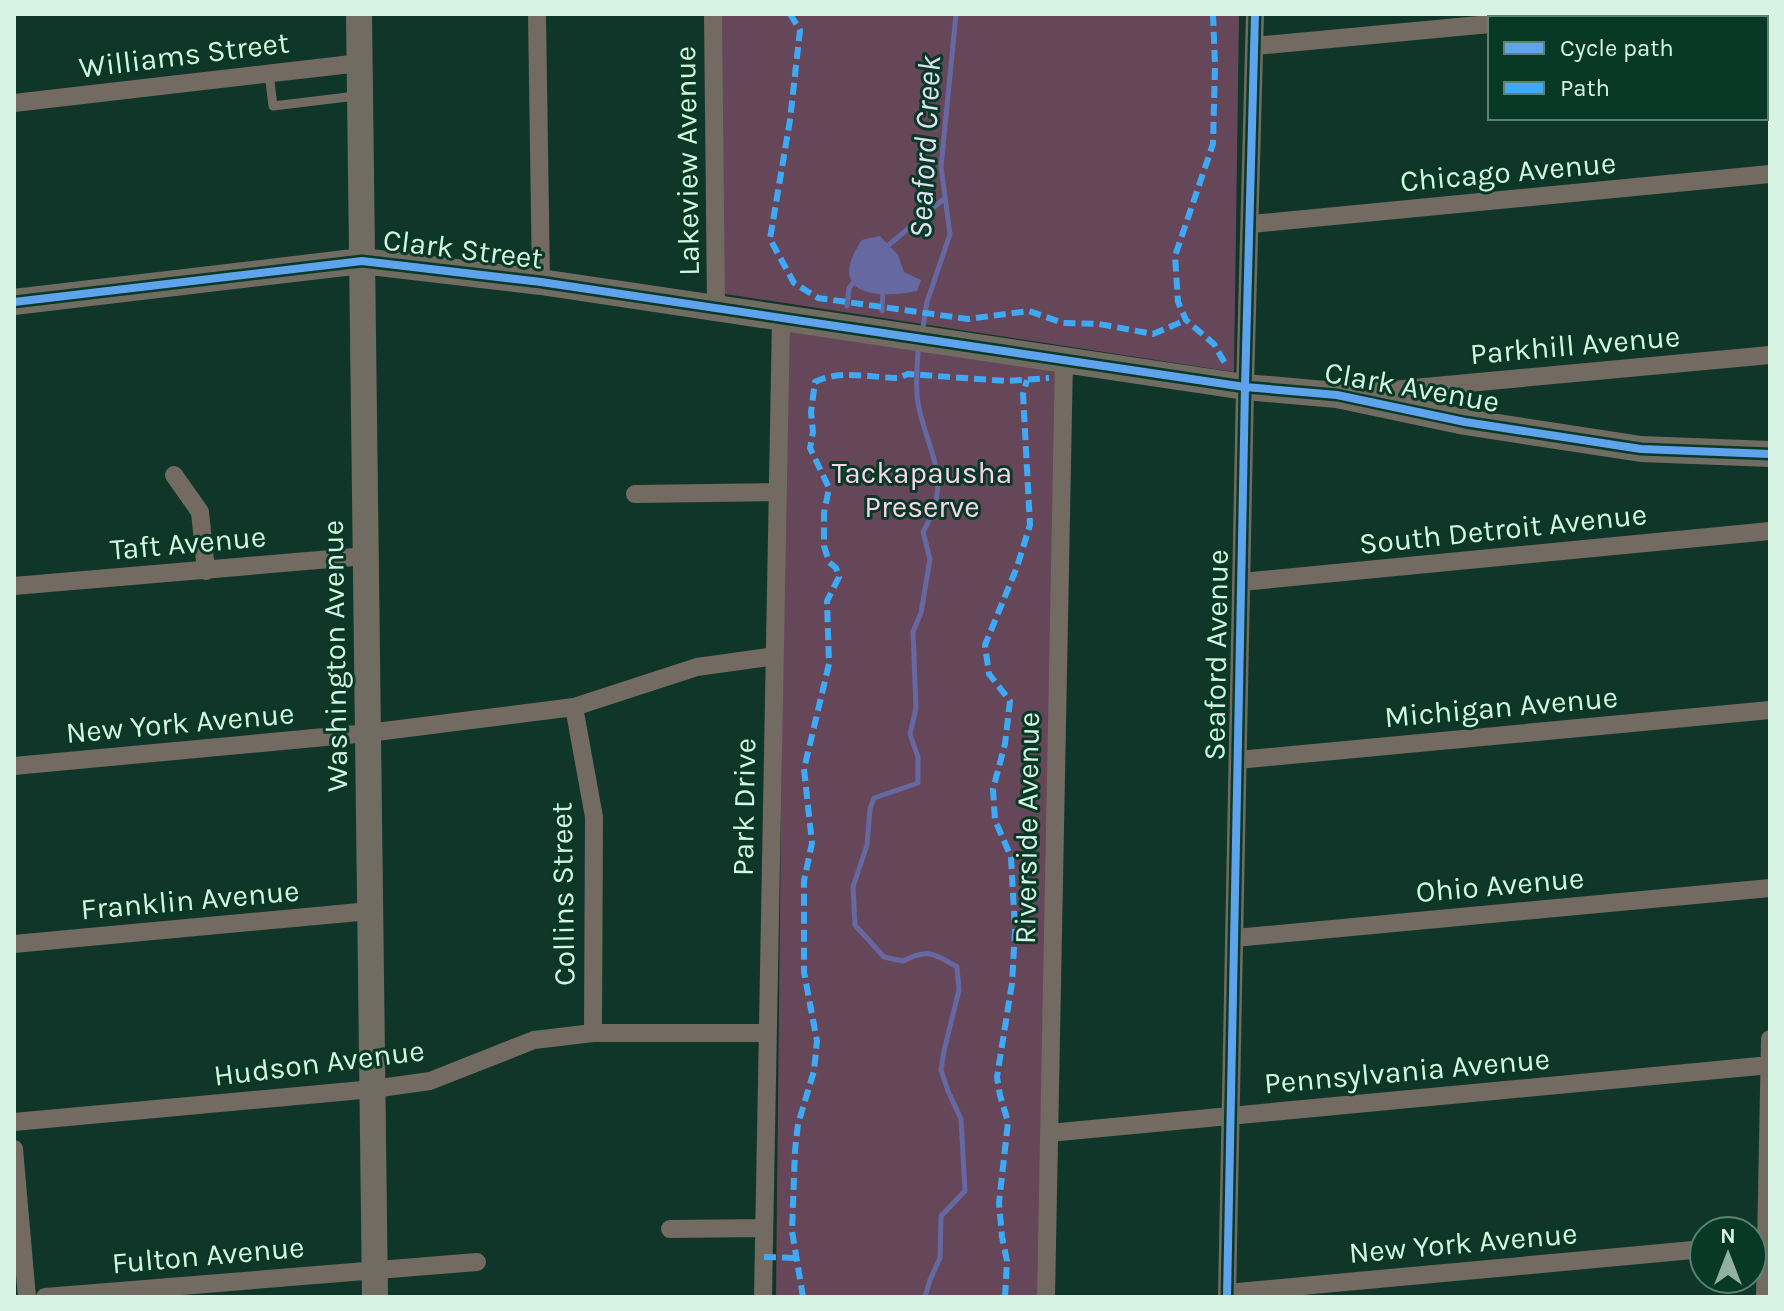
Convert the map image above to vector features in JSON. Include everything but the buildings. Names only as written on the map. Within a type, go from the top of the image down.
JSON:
[{"type":"street","name":"Washington Avenue","points":[[359,14],[375,1297]]},
{"type":"street","points":[[537,14],[541,282]]},
{"type":"street","name":"Lakeview Avenue","points":[[713,14],[716,308]]},
{"type":"street","name":"Seaford Avenue","points":[[1227,1295],[1255,14]]},
{"type":"street","points":[[1578,16],[1600,14]]},
{"type":"street","points":[[1255,46],[1488,24]]},
{"type":"street","name":"Williams Street","points":[[14,103],[360,63]]},
{"type":"street","name":"Chicago Avenue","points":[[1251,224],[1770,174]]},
{"type":"street","name":"Clark Street","points":[[14,302],[362,261],[541,282],[904,337]]},
{"type":"street","name":"Park Drive","points":[[763,1297],[781,318]]},
{"type":"street","name":"Clark Avenue","points":[[904,337],[1245,387],[1337,395],[1465,422],[1641,449],[1770,454]]},
{"type":"street","name":"Parkhill Avenue","points":[[1337,395],[1770,355]]},
{"type":"street","name":"Riverside Avenue","points":[[1046,1297],[1064,360]]},
{"type":"street","points":[[174,475],[200,512],[206,571]]},
{"type":"street","points":[[635,494],[778,492]]},
{"type":"street","name":"South Detroit Avenue","points":[[1242,582],[1770,531]]},
{"type":"street","name":"Taft Avenue","points":[[14,586],[366,556]]},
{"type":"street","name":"New York Avenue","points":[[14,766],[368,733],[574,707],[697,667],[775,656]]},
{"type":"street","name":"Collins Street","points":[[574,707],[594,817],[593,1033]]},
{"type":"street","name":"Michigan Avenue","points":[[1238,760],[1770,710]]},
{"type":"street","name":"Ohio Avenue","points":[[1235,938],[1770,888]]},
{"type":"street","name":"Franklin Avenue","points":[[14,944],[370,911]]},
{"type":"street","name":"Hudson Avenue","points":[[14,1122],[430,1081],[534,1040],[593,1033],[767,1033]]},
{"type":"street","points":[[1764,1215],[1770,1039]]},
{"type":"street","name":"Pennsylvania Avenue","points":[[1049,1133],[1770,1065]]},
{"type":"street","points":[[14,1149],[27,1297]]},
{"type":"street","points":[[670,1229],[764,1228]]},
{"type":"street","name":"New York Avenue","points":[[1227,1295],[1688,1251]]},
{"type":"street","name":"Fulton Avenue","points":[[45,1297],[477,1262]]},
{"type":"lane","points":[[269,73],[273,106],[360,96]]},
{"type":"green space","points":[[718,14],[1239,14],[1234,372],[719,293]]},
{"type":"green space","name":"Tackapausha Preserve","points":[[786,329],[1062,371],[1042,1297],[776,1297]]},
{"type":"water","points":[[880,236],[898,255],[904,272],[921,280],[917,291],[871,293],[852,282],[849,272],[852,258],[862,240]]},
{"type":"waterway","name":"Seaford Creek","points":[[923,327],[927,302],[950,234],[941,167],[956,14]]},
{"type":"waterway","points":[[885,248],[945,198]]},
{"type":"waterway","points":[[847,306],[849,288],[854,282]]},
{"type":"waterway","points":[[882,311],[883,290]]},
{"type":"waterway","name":"Seaford Creek","points":[[918,352],[918,401],[938,483],[937,498],[923,532],[930,559],[921,613],[913,632],[916,708],[910,734],[918,757],[918,783],[874,798],[867,845],[853,887],[855,925],[884,957],[903,961],[931,954],[957,967],[959,990],[941,1070],[961,1119],[965,1191],[941,1216],[940,1258],[925,1297]]},
{"type":"marked path","points":[[790,14],[800,30],[790,120],[770,239],[794,283],[818,298],[968,319],[1029,311],[1063,323],[1099,324],[1153,334],[1186,320]]},
{"type":"marked path","points":[[1213,14],[1213,144],[1175,256],[1178,302],[1186,320],[1214,344],[1227,367]]},
{"type":"marked path","points":[[803,1297],[792,1231],[795,1150],[798,1124],[814,1071],[817,1041],[804,972],[804,881],[812,843],[804,769],[829,664],[827,601],[839,577],[836,568],[829,562],[824,546],[824,513],[829,488],[810,448],[815,382],[845,375],[899,378],[908,374],[1007,381],[1049,378]]},
{"type":"marked path","points":[[1005,1297],[1007,1261],[999,1203],[1008,1122],[997,1077],[1012,983],[1015,931],[1011,857],[995,820],[993,789],[1005,744],[1010,701],[989,674],[985,645],[1017,567],[1030,525],[1023,394],[1027,380]]},
{"type":"marked path","points":[[764,1257],[797,1258]]},
{"type":"cycle path","points":[[1227,1297],[1255,14]]},
{"type":"cycle path","points":[[14,302],[362,261],[541,282],[1245,387],[1337,395],[1465,422],[1641,449],[1770,454]]}]
